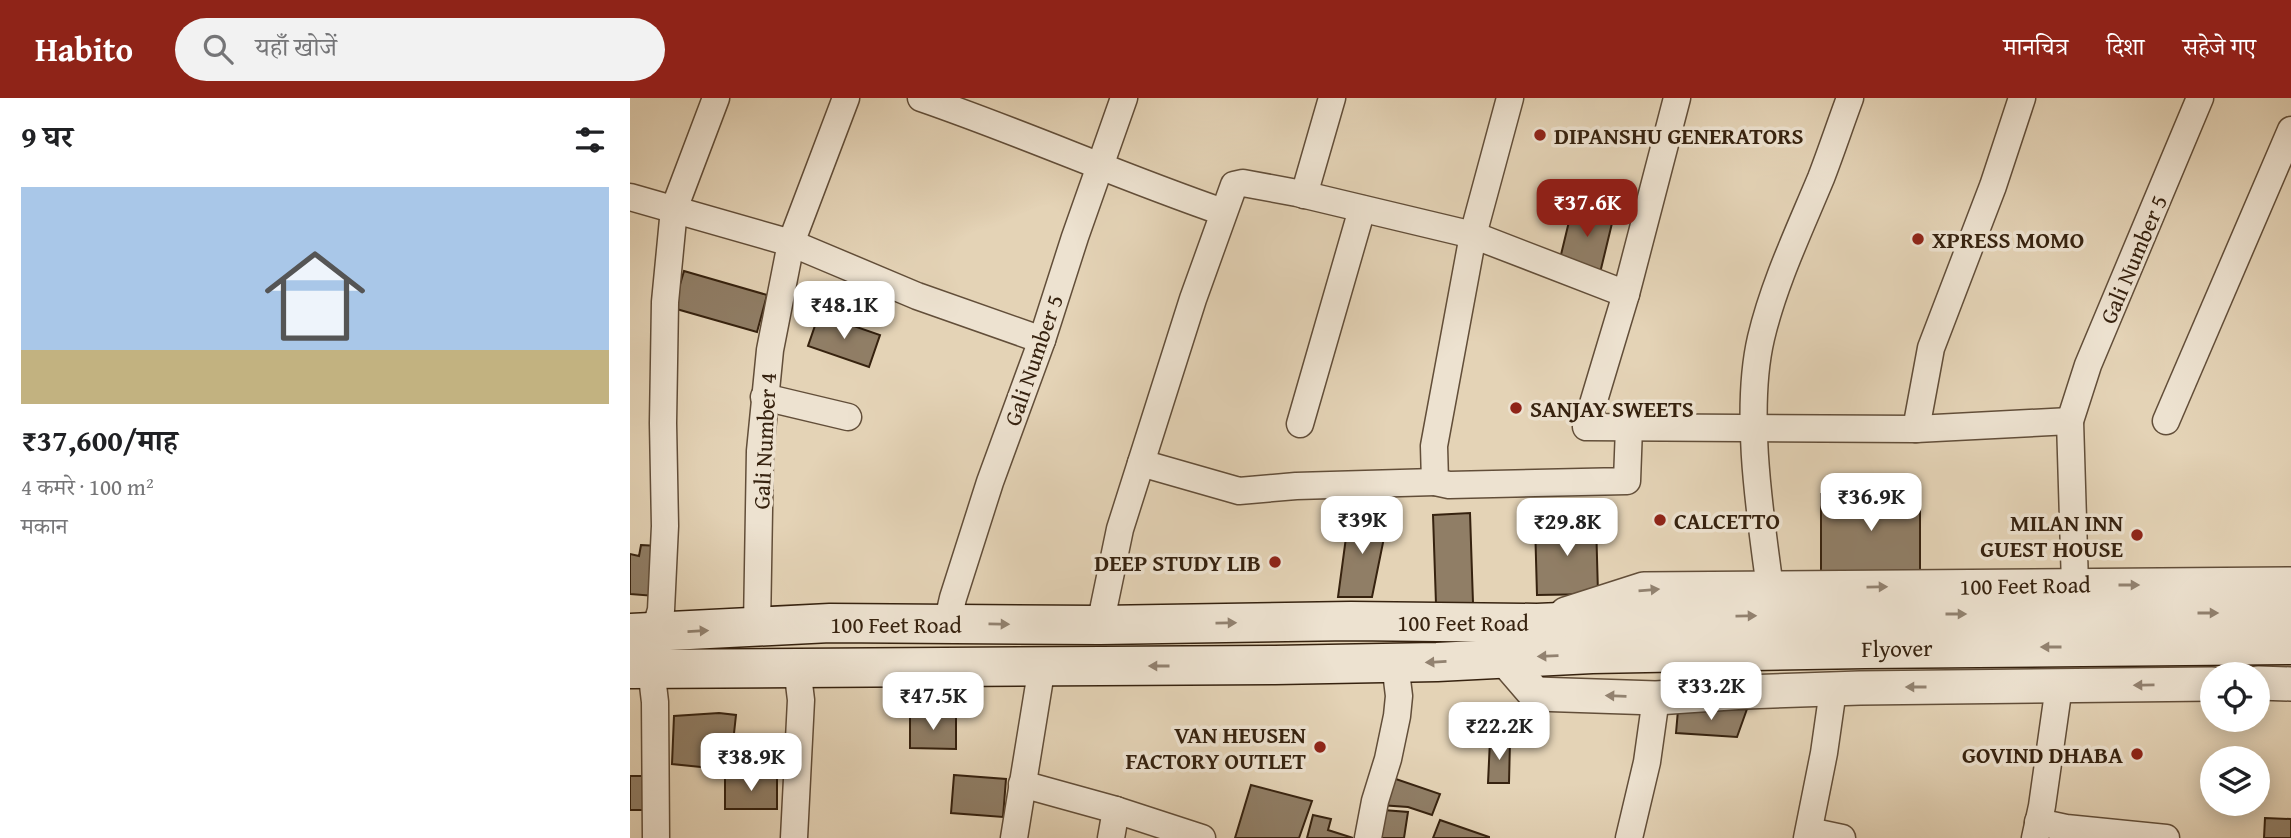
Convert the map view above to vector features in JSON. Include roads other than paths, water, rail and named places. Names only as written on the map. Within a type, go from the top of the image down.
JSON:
[{"type":"main road","name":"Flyover","points":[[1537,623],[1678,617],[2291,612]]},
{"type":"main road","name":"100 Feet Road","points":[[641,651],[757,627],[830,622],[1100,625],[1351,621],[1537,623]]},
{"type":"main road","points":[[756,668],[757,627]]},
{"type":"main road","name":"Flyover","points":[[1504,657],[1851,649],[2291,645]]},
{"type":"main road","name":"100 Feet Road","points":[[641,651],[756,668],[1395,663],[1504,657]]},
{"type":"street","points":[[656,838],[655,702],[641,651],[661,610],[665,526],[665,302],[674,209],[716,98]]},
{"type":"street","name":"Gali Number 4","points":[[757,627],[764,397],[770,349],[791,243],[846,98]]},
{"type":"street","points":[[921,98],[1223,212]]},
{"type":"street","name":"Gali Number 5","points":[[947,624],[990,482],[1042,340],[1124,98]]},
{"type":"street","points":[[1304,195],[1332,98]]},
{"type":"street","points":[[1435,482],[1434,446],[1473,235],[1510,98]]},
{"type":"street","points":[[1677,98],[1626,293],[1586,427],[1916,429],[2070,421]]},
{"type":"street","points":[[1770,588],[1754,428],[1760,341],[1770,303],[1850,98]]},
{"type":"street","points":[[1916,429],[1931,348],[1993,186],[2022,98]]},
{"type":"street","name":"Gali Number 5","points":[[2075,585],[2070,421],[2088,365],[2200,98]]},
{"type":"street","points":[[2166,421],[2291,130]]},
{"type":"street","points":[[1100,625],[1120,529],[1193,299],[1232,188],[1237,183],[1304,195],[1473,235],[1626,293]]},
{"type":"street","points":[[630,197],[791,243],[917,296],[1042,340]]},
{"type":"street","points":[[1300,424],[1362,209]]},
{"type":"street","points":[[764,397],[848,417]]},
{"type":"street","points":[[1141,463],[1240,491],[1296,486],[1435,482],[1475,485],[1627,481],[1629,427]]},
{"type":"street","name":"100 Feet Road","points":[[1537,623],[1644,589],[2291,584]]},
{"type":"street","name":"100 Feet Road","points":[[1504,657],[1535,694],[1656,698],[1860,688],[2200,684]]},
{"type":"street","points":[[1368,838],[1397,716],[1399,696],[1395,663]]},
{"type":"street","points":[[1014,838],[1042,666]]},
{"type":"street","points":[[794,838],[801,701],[797,667]]},
{"type":"street","points":[[2270,683],[2291,684]]},
{"type":"street","points":[[2059,686],[2036,830],[2066,828],[2166,838]]},
{"type":"street","points":[[1833,690],[1808,834],[1842,838]]},
{"type":"street","points":[[1629,838],[1647,762],[1656,698]]},
{"type":"street","points":[[1022,785],[1116,810],[1202,838]]},
{"type":"street","points":[[1111,838],[1116,810]]},
{"type":"place","name":"DIPANSHU GENERATORS","points":[[1540,135]]},
{"type":"place","name":"XPRESS MOMO","points":[[1918,239]]},
{"type":"place","name":"SANJAY SWEETS","points":[[1516,408]]},
{"type":"place","name":"CALCETTO","points":[[1660,520]]},
{"type":"place","name":"MILAN INN GUEST HOUSE","points":[[2137,535]]},
{"type":"place","name":"DEEP STUDY LIB","points":[[1275,562]]},
{"type":"place","name":"VAN HEUSEN FACTORY OUTLET","points":[[1320,747]]},
{"type":"place","name":"GOVIND DHABA","points":[[2137,754]]}]
